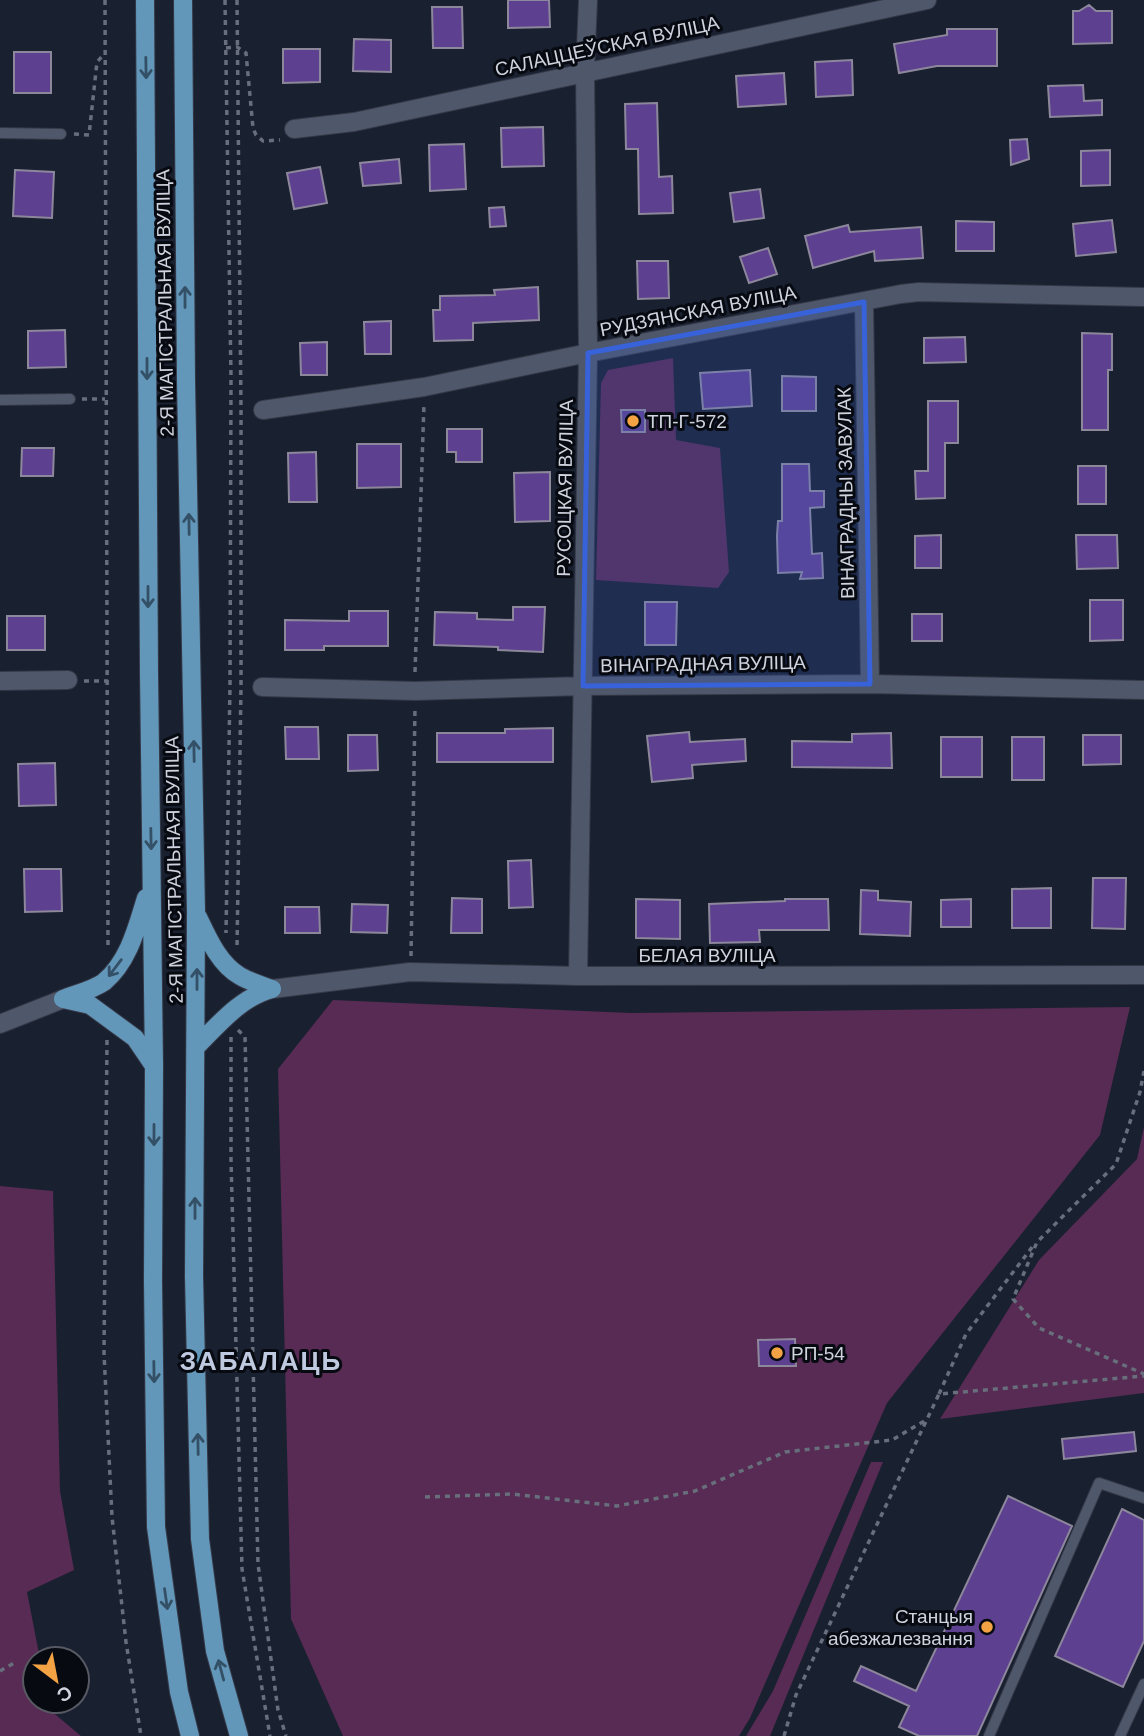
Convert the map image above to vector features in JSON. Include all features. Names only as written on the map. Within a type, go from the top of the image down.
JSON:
[{"type":"main road","name":"2-Я МАГІСТРАЛЬНАЯ ВУЛІЦА","points":[[145,0],[156,1527],[179,1692],[190,1736]]},
{"type":"main road","name":"2-Я МАГІСТРАЛЬНАЯ ВУЛІЦА","points":[[183,0],[186,380],[196,912],[194,1276],[200,1539],[215,1651],[239,1736]]},
{"type":"main road","points":[[63,999],[102,983],[116,969],[132,941],[151,883]]},
{"type":"main road","points":[[196,912],[211,943],[225,962],[240,976],[272,989]]},
{"type":"main road","points":[[196,1047],[225,1018],[259,993],[272,989]]},
{"type":"main road","points":[[63,999],[90,1005],[135,1038],[154,1066]]},
{"type":"street","name":"РУСОЦКАЯ ВУЛІЦА","points":[[578,976],[588,353],[585,71],[588,0]]},
{"type":"street","name":"САЛАЦЦЕЎСКАЯ ВУЛІЦА","points":[[294,129],[354,122],[928,0]]},
{"type":"street","name":"РУДЗЯНСКАЯ ВУЛІЦА","points":[[263,410],[424,387],[588,353],[919,292],[1144,297]]},
{"type":"street","name":"ВІНАГРАДНЫ ЗАВУЛАК","points":[[864,302],[870,684]]},
{"type":"street","points":[[0,681],[68,680]]},
{"type":"street","name":"ВІНАГРАДНАЯ ВУЛІЦА","points":[[262,687],[415,691],[583,686],[870,684],[1144,690]]},
{"type":"street","name":"БЕЛАЯ ВУЛІЦА","points":[[272,989],[411,972],[578,976],[1144,975]]},
{"type":"street","points":[[0,1024],[63,999]]},
{"type":"lane","points":[[0,133],[61,134]]},
{"type":"lane","points":[[0,400],[70,399]]},
{"type":"lane","points":[[989,1736],[1099,1483],[1144,1498]]},
{"type":"lane","points":[[1120,1736],[1144,1684]]},
{"type":"path","points":[[105,0],[108,954]]},
{"type":"path","points":[[225,0],[231,377],[227,913]]},
{"type":"path","points":[[225,962],[237,949],[240,741],[241,410],[237,0]]},
{"type":"path","points":[[226,48],[237,47],[246,53],[253,128],[256,135],[263,141],[286,140],[294,129]]},
{"type":"path","points":[[61,134],[89,135],[97,62],[105,53]]},
{"type":"path","points":[[70,399],[105,399]]},
{"type":"path","points":[[225,1018],[245,1037],[258,1564],[278,1710],[286,1736]]},
{"type":"path","points":[[231,1036],[231,1160],[242,1569],[270,1736]]},
{"type":"path","points":[[107,1039],[104,1353],[111,1503],[125,1642],[141,1736]]},
{"type":"path","points":[[784,1736],[796,1695],[966,1334],[1037,1242],[1116,1164],[1140,1092],[1144,1071]]},
{"type":"path","points":[[1037,1242],[1013,1299],[1038,1328],[1144,1375]]},
{"type":"path","points":[[939,1394],[1144,1375]]},
{"type":"path","points":[[425,1497],[512,1494],[617,1506],[695,1491],[785,1452],[892,1440],[928,1419]]},
{"type":"path","points":[[0,1671],[16,1662]]},
{"type":"highlighted area","points":[[864,302],[870,684],[583,686],[588,353]]},
{"type":"shaded area","points":[[673,358],[676,440],[720,448],[729,572],[718,588],[596,580],[601,383],[608,370]],"holes":[[[621,410],[645,410],[645,432],[622,432]]]},
{"type":"shaded area","points":[[333,1000],[631,1013],[1130,1007],[1100,1135],[887,1403],[750,1718],[739,1736],[343,1736],[291,1619],[278,1069]],"holes":[[[795,1339],[796,1365],[759,1366],[758,1340]]]},
{"type":"shaded area","points":[[1144,1127],[1144,1393],[940,1419],[1039,1260],[1137,1159]]},
{"type":"shaded area","points":[[0,1186],[53,1191],[60,1491],[74,1570],[27,1592],[37,1645],[21,1645],[21,1715],[56,1715],[81,1736],[0,1736]]},
{"type":"shaded area","points":[[871,1462],[883,1462],[770,1736],[746,1736],[773,1691]]},
{"type":"building","points":[[508,0],[549,0],[550,27],[508,28]]},
{"type":"building","points":[[1089,5],[1096,11],[1112,11],[1112,43],[1073,44],[1073,11],[1079,11]]},
{"type":"building","points":[[432,7],[462,7],[463,48],[433,48]]},
{"type":"building","points":[[947,29],[997,29],[997,66],[937,66],[899,73],[894,44],[947,35]]},
{"type":"building","points":[[354,39],[391,40],[391,72],[353,71]]},
{"type":"building","points":[[283,49],[320,49],[320,82],[283,83]]},
{"type":"building","points":[[14,52],[51,52],[51,93],[14,93]]},
{"type":"building","points":[[852,60],[853,95],[816,97],[815,62]]},
{"type":"building","points":[[784,73],[786,104],[738,107],[736,76]]},
{"type":"building","points":[[1083,85],[1084,101],[1102,100],[1102,115],[1050,117],[1048,86]]},
{"type":"building","points":[[657,103],[659,177],[672,176],[673,213],[639,214],[638,149],[626,149],[625,104]]},
{"type":"building","points":[[543,127],[544,166],[502,167],[501,128]]},
{"type":"building","points":[[1027,139],[1029,159],[1011,165],[1010,140]]},
{"type":"building","points":[[464,144],[466,189],[430,191],[429,145]]},
{"type":"building","points":[[1110,150],[1110,185],[1081,186],[1081,151]]},
{"type":"building","points":[[399,159],[401,183],[363,186],[360,163]]},
{"type":"building","points":[[320,167],[327,203],[294,209],[287,173]]},
{"type":"building","points":[[15,170],[54,172],[52,218],[13,216]]},
{"type":"building","points":[[760,189],[764,218],[734,222],[730,193]]},
{"type":"building","points":[[504,207],[506,226],[490,227],[489,208]]},
{"type":"building","points":[[1112,220],[1116,252],[1076,256],[1073,224]]},
{"type":"building","points":[[956,221],[994,222],[994,251],[956,251]]},
{"type":"building","points":[[848,225],[850,232],[921,227],[923,258],[875,261],[874,251],[813,268],[805,236]]},
{"type":"building","points":[[768,248],[777,274],[749,283],[740,257]]},
{"type":"building","points":[[637,261],[668,261],[669,298],[638,299]]},
{"type":"building","points":[[538,287],[539,320],[473,323],[473,340],[434,341],[433,310],[440,310],[440,296],[495,295],[494,290]]},
{"type":"building","points":[[391,321],[391,354],[365,354],[364,322]]},
{"type":"building","points":[[65,330],[66,367],[28,368],[28,331]]},
{"type":"building","points":[[1082,333],[1112,334],[1112,370],[1108,370],[1108,430],[1082,430]]},
{"type":"building","points":[[965,337],[966,362],[924,363],[924,338]]},
{"type":"building","points":[[327,342],[327,375],[301,375],[300,343]]},
{"type":"building","points":[[750,370],[752,406],[703,409],[700,373]]},
{"type":"building","points":[[782,376],[816,377],[816,411],[782,411]]},
{"type":"building","points":[[928,401],[958,401],[958,443],[945,443],[945,498],[916,499],[915,471],[928,471]]},
{"type":"building","name":"ТП-Г-572","points":[[621,410],[645,410],[645,432],[622,432]]},
{"type":"building","points":[[447,429],[482,429],[482,462],[456,462],[456,452],[447,452]]},
{"type":"building","points":[[357,444],[401,444],[401,487],[357,488]]},
{"type":"building","points":[[22,448],[54,448],[53,476],[21,476]]},
{"type":"building","points":[[316,452],[317,502],[289,502],[288,453]]},
{"type":"building","points":[[782,464],[809,464],[810,491],[824,491],[824,507],[810,508],[812,554],[822,553],[823,578],[800,579],[802,572],[778,573],[777,536],[778,521],[782,521]]},
{"type":"building","points":[[1078,466],[1106,466],[1106,504],[1078,504]]},
{"type":"building","points":[[550,472],[550,521],[515,522],[514,473]]},
{"type":"building","points":[[941,535],[941,568],[915,568],[915,536]]},
{"type":"building","points":[[1076,535],[1117,535],[1118,568],[1077,569]]},
{"type":"building","points":[[1090,600],[1123,600],[1123,640],[1090,641]]},
{"type":"building","points":[[645,602],[677,602],[676,645],[645,645]]},
{"type":"building","points":[[513,607],[545,607],[543,652],[498,650],[498,647],[434,645],[435,612],[477,613],[477,619],[513,620]]},
{"type":"building","points":[[349,611],[388,611],[388,646],[324,646],[324,650],[285,650],[285,620],[349,621]]},
{"type":"building","points":[[912,614],[942,614],[942,641],[912,641]]},
{"type":"building","points":[[7,616],[45,616],[45,650],[7,650]]},
{"type":"building","points":[[285,727],[318,727],[319,759],[286,759]]},
{"type":"building","points":[[553,728],[553,762],[437,762],[437,733],[505,733],[505,729]]},
{"type":"building","points":[[689,732],[690,742],[745,739],[746,761],[692,765],[693,778],[652,782],[647,736]]},
{"type":"building","points":[[891,733],[892,768],[792,767],[792,741],[852,742],[852,734]]},
{"type":"building","points":[[348,735],[377,735],[378,770],[348,771]]},
{"type":"building","points":[[1083,735],[1121,735],[1121,764],[1083,765]]},
{"type":"building","points":[[941,737],[982,737],[982,777],[941,777]]},
{"type":"building","points":[[1012,737],[1044,737],[1044,780],[1012,780]]},
{"type":"building","points":[[55,763],[56,805],[19,806],[18,764]]},
{"type":"building","points":[[531,860],[533,907],[509,908],[508,861]]},
{"type":"building","points":[[24,869],[61,869],[62,911],[25,912]]},
{"type":"building","points":[[1093,878],[1126,878],[1125,929],[1092,928]]},
{"type":"building","points":[[1051,888],[1051,928],[1012,928],[1012,889]]},
{"type":"building","points":[[861,890],[878,891],[878,900],[911,902],[910,936],[860,934]]},
{"type":"building","points":[[452,898],[482,899],[482,933],[451,933]]},
{"type":"building","points":[[636,899],[680,900],[680,939],[636,938]]},
{"type":"building","points":[[828,899],[829,930],[759,930],[760,942],[710,943],[709,904]]},
{"type":"building","points":[[971,899],[971,927],[941,927],[941,900]]},
{"type":"building","points":[[352,904],[388,905],[387,933],[351,932]]},
{"type":"building","points":[[285,907],[319,907],[320,933],[285,933]]},
{"type":"building","name":"РП-54","points":[[795,1339],[796,1366],[759,1366],[758,1340]]},
{"type":"building","points":[[1134,1432],[1136,1451],[1064,1459],[1062,1439]]},
{"type":"building","name":"Станцыя абезжалезвання","points":[[1008,1496],[1072,1526],[977,1736],[919,1736],[899,1727],[909,1706],[854,1681],[861,1666],[916,1691]]},
{"type":"building","points":[[1122,1509],[1144,1520],[1144,1641],[1123,1687],[1055,1656]]},
{"type":"place","name":"ТП-Г-572","points":[[633,421]]},
{"type":"place","name":"РП-54","points":[[777,1353]]},
{"type":"place","name":"Станцыя абезжалезвання","points":[[987,1627]]},
{"type":"district","name":"ЗАБАЛАЦЬ","points":[[261,1361]]}]
